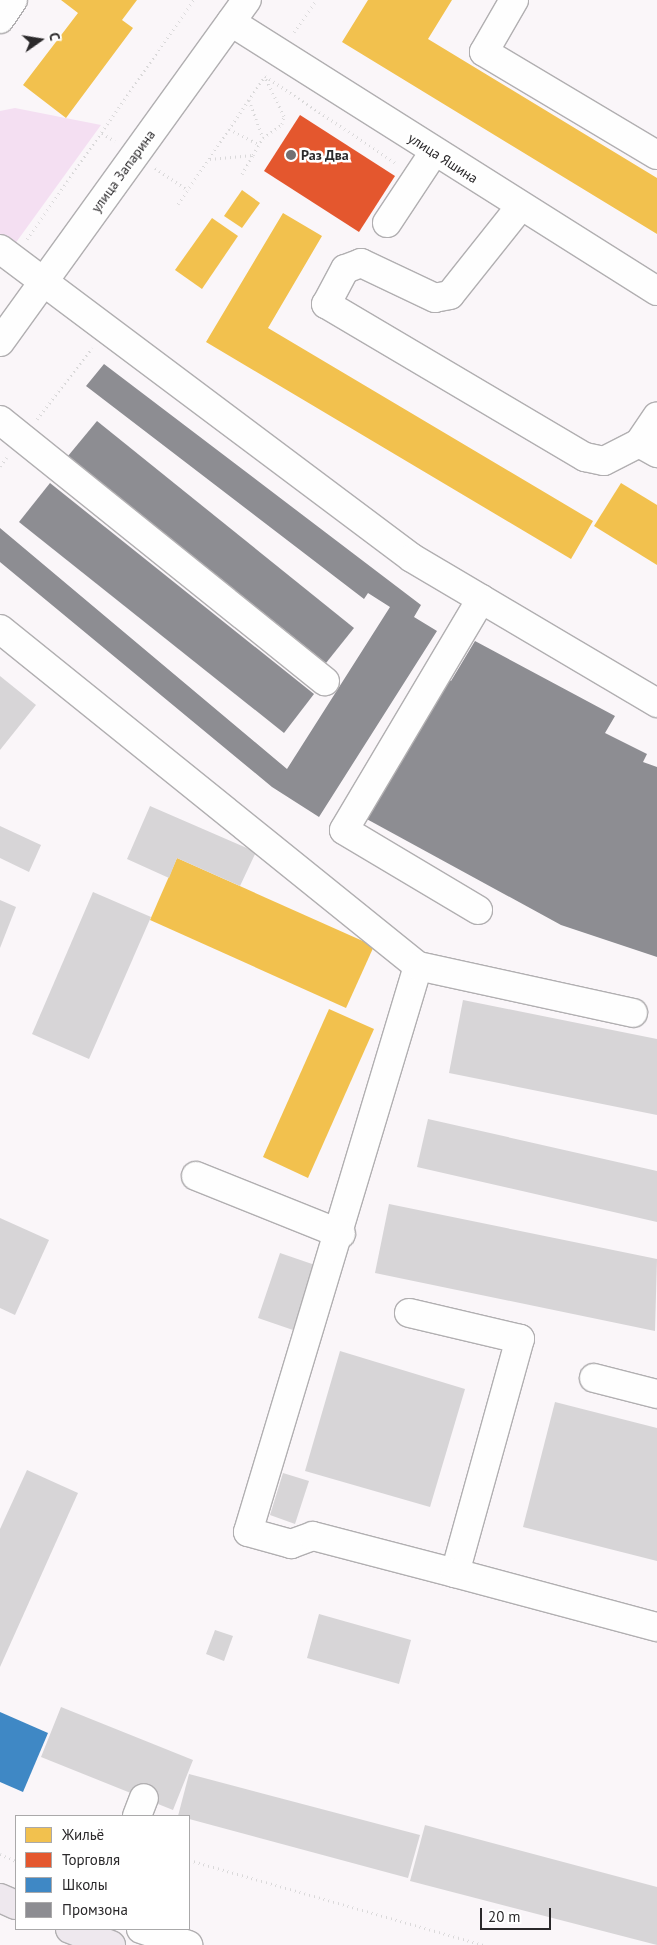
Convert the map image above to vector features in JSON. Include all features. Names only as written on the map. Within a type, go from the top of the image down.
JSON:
[{"type":"main road","points":[[0,1898],[15,1906]]},
{"type":"street","points":[[0,19],[13,0]]},
{"type":"street","name":"улица Запарина","points":[[0,342],[247,0]]},
{"type":"street","points":[[514,0],[484,52],[657,155]]},
{"type":"street","name":"улица Яшина","points":[[231,22],[520,208],[657,291]]},
{"type":"street","points":[[387,223],[434,152]]},
{"type":"street","points":[[520,208],[450,295],[435,298],[361,263],[345,269],[326,304],[584,457],[604,461],[648,448],[657,416]]},
{"type":"street","points":[[7,254],[412,558],[657,703]]},
{"type":"street","points":[[0,420],[325,681]]},
{"type":"street","points":[[478,910],[344,830],[481,599]]},
{"type":"street","points":[[0,629],[418,966],[632,1013]]},
{"type":"street","points":[[418,966],[341,1234],[248,1532],[291,1544],[313,1536],[657,1627]]},
{"type":"street","points":[[196,1176],[341,1234]]},
{"type":"street","points":[[409,1313],[520,1339],[455,1573]]},
{"type":"street","points":[[594,1378],[657,1394]]},
{"type":"street","points":[[144,1930],[188,1945]]},
{"type":"path","points":[[7,254],[194,0]]},
{"type":"path","points":[[178,204],[316,0]]},
{"type":"path","points":[[242,174],[263,138],[284,120],[265,76]]},
{"type":"path","points":[[265,76],[418,177]]},
{"type":"path","points":[[249,100],[263,138]]},
{"type":"path","points":[[229,128],[259,144]]},
{"type":"path","points":[[209,159],[253,155]]},
{"type":"path","points":[[0,466],[108,328]]},
{"type":"path","points":[[0,1854],[15,1861]]},
{"type":"path","points":[[190,1860],[484,1945]]},
{"type":"shaded area","points":[[15,108],[101,125],[12,248],[0,240],[0,111]]},
{"type":"building: Жильё","points":[[61,0],[137,0],[122,20],[133,28],[66,118],[23,85],[78,13]]},
{"type":"building: Жильё","points":[[368,0],[452,0],[428,39],[657,178],[657,234],[342,42]]},
{"type":"building: Жильё","points":[[242,190],[260,203],[242,228],[224,216]]},
{"type":"building: Жильё","points":[[283,213],[322,236],[268,328],[593,521],[571,559],[206,342]]},
{"type":"building: Жильё","points":[[212,218],[238,236],[202,289],[175,270]]},
{"type":"building: Жильё","points":[[621,483],[657,505],[657,565],[594,526]]},
{"type":"building: Жильё","points":[[177,858],[374,946],[346,1008],[150,920]]},
{"type":"building: Жильё","points":[[329,1009],[374,1029],[308,1178],[263,1157]]},
{"type":"building: Торговля","points":[[300,115],[395,176],[359,232],[264,171]]},
{"type":"building: Школы","points":[[0,1712],[48,1733],[23,1792],[0,1782]]},
{"type":"building: Промзона","points":[[104,364],[421,605],[414,617],[437,631],[319,817],[272,787],[0,562],[0,528],[287,769],[390,607],[368,593],[364,599],[86,386]]},
{"type":"building: Промзона","points":[[97,421],[354,628],[326,663],[68,456]]},
{"type":"building: Промзона","points":[[50,483],[314,694],[284,733],[19,522]]},
{"type":"building: Промзона","points":[[475,641],[615,716],[605,733],[647,754],[643,762],[657,767],[657,957],[561,925],[363,817],[440,675],[451,681]]},
{"type":"building: Прочее","points":[[0,676],[36,705],[0,750]]},
{"type":"building: Прочее","points":[[150,806],[256,852],[240,886],[177,858],[169,878],[127,859]]},
{"type":"building: Прочее","points":[[0,826],[41,845],[29,872],[0,858]]},
{"type":"building: Прочее","points":[[93,892],[151,917],[89,1059],[32,1034]]},
{"type":"building: Прочее","points":[[0,900],[16,907],[0,948]]},
{"type":"building: Прочее","points":[[463,1000],[657,1039],[657,1115],[449,1073]]},
{"type":"building: Прочее","points":[[428,1119],[657,1171],[657,1222],[417,1167]]},
{"type":"building: Прочее","points":[[389,1204],[657,1259],[655,1331],[375,1273]]},
{"type":"building: Прочее","points":[[0,1218],[49,1240],[15,1315],[0,1308]]},
{"type":"building: Прочее","points":[[280,1253],[315,1265],[293,1330],[258,1318]]},
{"type":"building: Прочее","points":[[340,1351],[465,1389],[430,1507],[305,1471]]},
{"type":"building: Прочее","points":[[555,1402],[657,1428],[657,1561],[523,1527]]},
{"type":"building: Прочее","points":[[27,1470],[78,1493],[0,1667],[0,1529]]},
{"type":"building: Прочее","points":[[283,1473],[309,1481],[295,1524],[270,1515]]},
{"type":"building: Прочее","points":[[319,1614],[411,1640],[399,1684],[307,1658]]},
{"type":"building: Прочее","points":[[215,1630],[233,1636],[224,1661],[206,1654]]},
{"type":"building: Прочее","points":[[61,1707],[193,1760],[173,1810],[41,1757]]},
{"type":"building: Прочее","points":[[189,1774],[420,1835],[408,1878],[190,1819],[190,1815],[178,1815]]},
{"type":"building: Прочее","points":[[425,1825],[657,1887],[657,1945],[410,1881]]},
{"type":"place","name":"Раз Два","points":[[291,155]]}]
